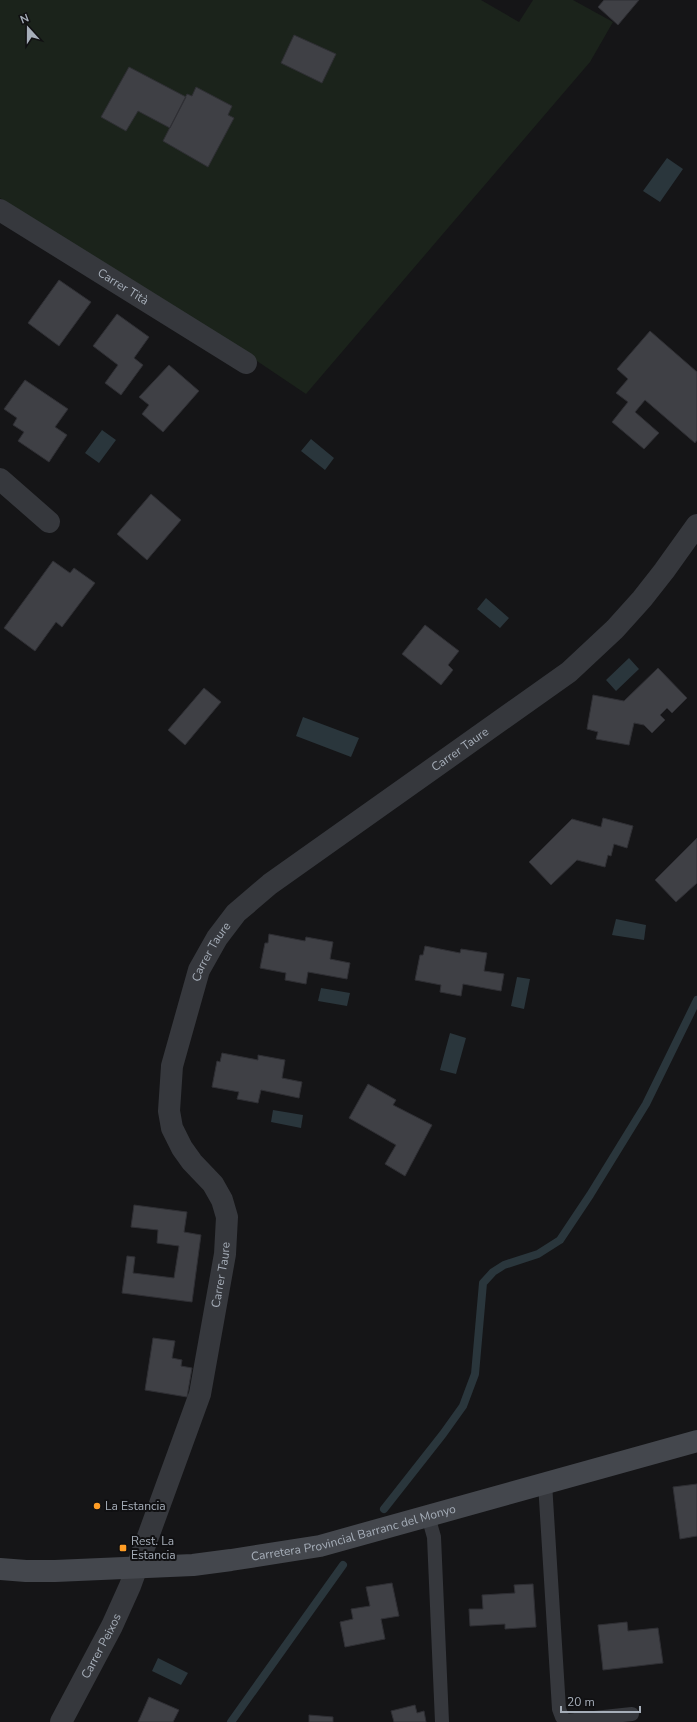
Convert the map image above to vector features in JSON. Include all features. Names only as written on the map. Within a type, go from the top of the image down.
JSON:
[{"type":"street","name":"Carrer Tità","points":[[0,210],[246,364]]},
{"type":"street","points":[[0,479],[49,522]]},
{"type":"street","name":"Carrer Taure","points":[[138,1567],[200,1394],[221,1280],[227,1233],[227,1217],[222,1200],[213,1184],[192,1162],[182,1148],[172,1128],[169,1111],[172,1066],[199,970],[217,938],[236,913],[270,884],[569,672],[615,629],[642,599],[697,525]]},
{"type":"street","name":"Carretera Provincial Barranc del Monyo","points":[[0,1569],[55,1571],[193,1565],[320,1546],[697,1440]]},
{"type":"street","name":"Carrer Peixos","points":[[61,1722],[112,1626],[138,1567]]},
{"type":"lane","points":[[545,1483],[560,1709],[562,1717],[566,1721],[632,1714]]},
{"type":"lane","points":[[428,1516],[434,1538],[442,1722]]},
{"type":"shaded area","points":[[0,0],[481,0],[519,22],[533,0],[573,0],[613,22],[590,62],[306,394],[211,330],[0,198]]},
{"type":"shaded area","points":[[667,158],[683,169],[660,202],[643,191]]},
{"type":"shaded area","points":[[102,430],[116,440],[99,463],[85,453]]},
{"type":"shaded area","points":[[311,439],[334,458],[325,470],[301,451]]},
{"type":"shaded area","points":[[486,598],[509,618],[500,628],[477,609]]},
{"type":"shaded area","points":[[629,658],[639,669],[616,691],[606,680]]},
{"type":"shaded area","points":[[303,717],[359,738],[351,757],[296,736]]},
{"type":"shaded area","points":[[616,919],[646,925],[644,940],[612,935]]},
{"type":"shaded area","points":[[517,977],[530,979],[524,1009],[511,1006]]},
{"type":"shaded area","points":[[321,988],[350,993],[347,1006],[318,1001]]},
{"type":"shaded area","points":[[450,1033],[466,1038],[456,1074],[440,1070]]},
{"type":"shaded area","points":[[273,1110],[303,1115],[301,1128],[271,1122]]},
{"type":"shaded area","points":[[158,1658],[188,1673],[181,1685],[152,1671]]},
{"type":"building","points":[[604,0],[639,0],[618,25],[598,7]]},
{"type":"building","points":[[294,35],[336,54],[322,83],[281,63]]},
{"type":"building","points":[[129,67],[186,97],[170,128],[138,111],[126,131],[101,117]]},
{"type":"building","points":[[196,87],[232,106],[228,115],[234,118],[208,167],[163,141],[187,94],[192,96]]},
{"type":"building","points":[[59,280],[91,302],[59,346],[28,323]]},
{"type":"building","points":[[117,314],[149,337],[134,358],[143,365],[121,395],[105,383],[118,365],[93,346]]},
{"type":"building","points":[[650,331],[697,372],[697,440],[695,443],[645,400],[635,412],[659,433],[644,449],[612,422],[628,402],[616,393],[628,379],[617,369]]},
{"type":"building","points":[[169,365],[199,391],[163,432],[142,414],[149,405],[139,397]]},
{"type":"building","points":[[25,380],[68,409],[55,427],[67,435],[49,462],[18,441],[24,432],[13,425],[17,418],[4,409]]},
{"type":"building","points":[[151,494],[181,520],[147,560],[117,534]]},
{"type":"building","points":[[53,561],[70,573],[74,568],[95,583],[62,627],[56,622],[35,651],[4,628]]},
{"type":"building","points":[[425,625],[459,651],[448,665],[453,670],[441,685],[402,654]]},
{"type":"building","points":[[658,668],[687,698],[672,713],[667,708],[660,715],[665,720],[652,733],[644,725],[634,723],[629,745],[596,739],[598,732],[587,729],[593,695],[624,701]]},
{"type":"building","points":[[204,688],[221,702],[185,745],[168,730]]},
{"type":"building","points":[[603,818],[633,826],[627,848],[614,844],[611,856],[608,855],[605,867],[577,860],[551,885],[529,862],[572,819],[601,827]]},
{"type":"building","points":[[697,838],[697,883],[676,902],[655,880]]},
{"type":"building","points":[[269,934],[305,941],[306,937],[333,942],[330,959],[350,963],[347,979],[308,972],[306,984],[285,980],[286,973],[260,968],[265,943],[268,943]]},
{"type":"building","points":[[425,946],[460,953],[461,949],[487,953],[484,971],[504,974],[501,991],[463,984],[461,996],[440,992],[441,985],[415,980],[420,955],[423,955]]},
{"type":"building","points":[[222,1053],[258,1060],[258,1055],[285,1060],[282,1078],[302,1082],[299,1098],[261,1090],[258,1103],[237,1099],[239,1092],[212,1087],[217,1061],[220,1062]]},
{"type":"building","points":[[368,1084],[396,1100],[393,1105],[432,1125],[405,1176],[385,1164],[396,1145],[349,1118]]},
{"type":"building","points":[[134,1205],[187,1212],[184,1232],[201,1235],[192,1302],[122,1293],[127,1256],[135,1257],[133,1273],[174,1278],[179,1246],[157,1243],[158,1230],[131,1227]]},
{"type":"building","points":[[153,1338],[175,1341],[172,1358],[182,1360],[181,1366],[192,1368],[187,1397],[145,1390]]},
{"type":"building","points":[[697,1484],[697,1536],[680,1539],[673,1487]]},
{"type":"building","points":[[392,1583],[399,1616],[381,1619],[385,1639],[345,1647],[340,1622],[353,1619],[351,1609],[370,1606],[366,1587]]},
{"type":"building","points":[[533,1584],[536,1627],[505,1629],[505,1624],[470,1626],[469,1609],[483,1609],[482,1595],[515,1593],[514,1585]]},
{"type":"building","points":[[627,1622],[628,1631],[658,1628],[663,1663],[603,1670],[598,1625]]},
{"type":"building","points":[[149,1697],[179,1710],[173,1722],[138,1722]]},
{"type":"building","points":[[415,1705],[417,1713],[424,1711],[426,1722],[394,1722],[391,1711]]},
{"type":"building","points":[[309,1715],[333,1717],[333,1722],[309,1722]]},
{"type":"waterway","points":[[384,1509],[463,1406],[475,1374],[483,1283],[493,1272],[504,1265],[538,1254],[560,1240],[590,1195],[646,1104],[697,1000]]},
{"type":"waterway","points":[[231,1722],[343,1565]]},
{"type":"place","name":"La Estancia","points":[[97,1506]]},
{"type":"place","name":"Rest. La Estancia","points":[[123,1548]]}]
